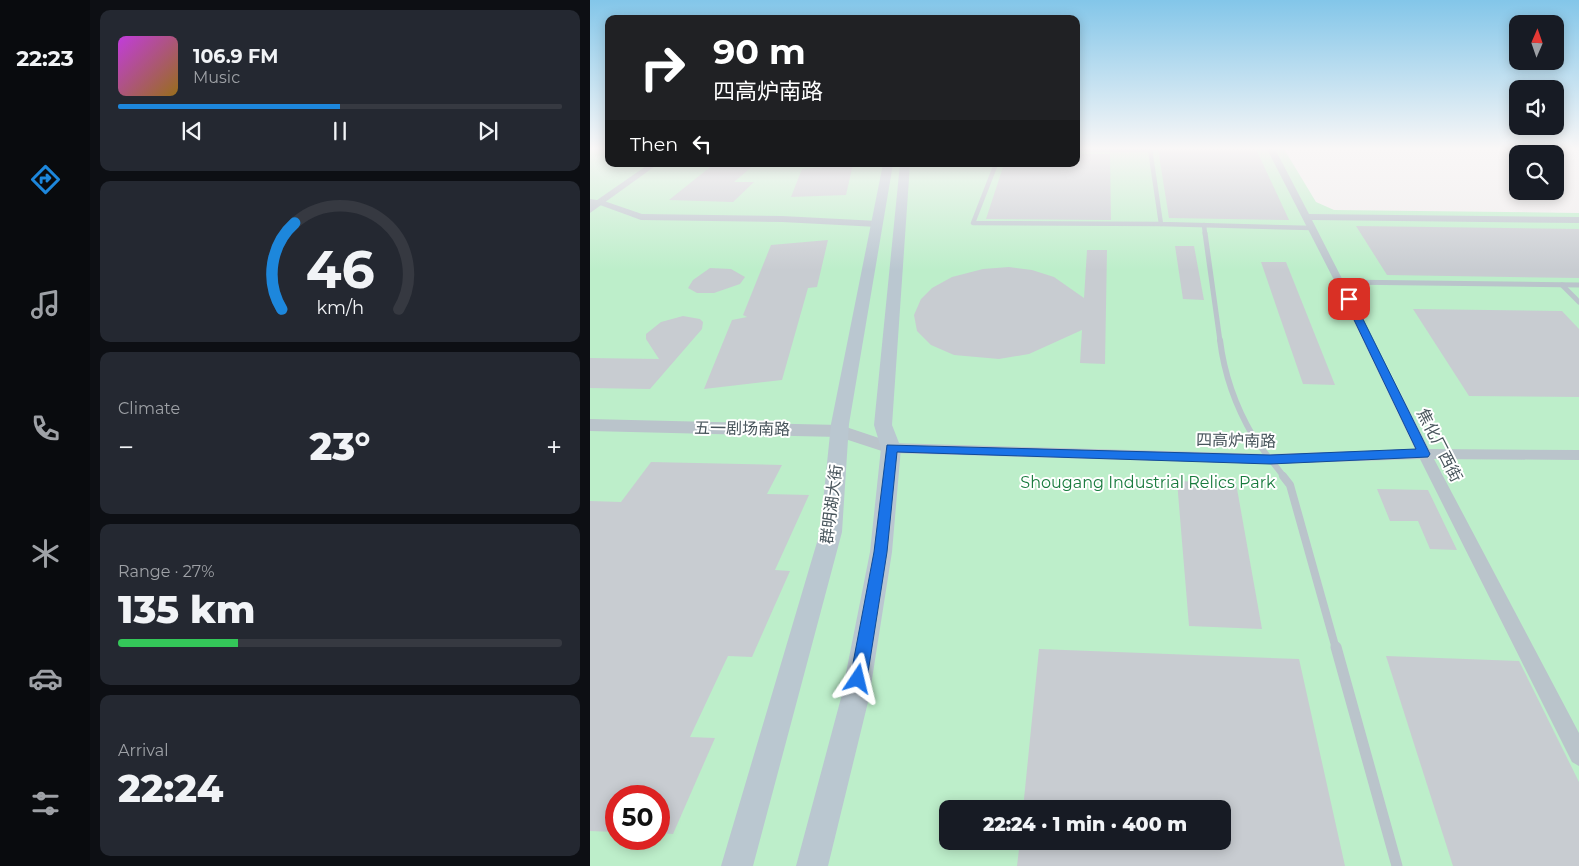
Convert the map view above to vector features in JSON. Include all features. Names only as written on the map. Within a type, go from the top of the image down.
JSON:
[{"type":"main road","name":"群明湖大街","points":[[737,866],[831,532],[840,431],[860,311],[884,189]]},
{"type":"main road","points":[[812,866],[855,698],[880,552],[891,448],[883,425],[903,189]]},
{"type":"street","points":[[590,210],[619,189]]},
{"type":"street","name":"焦化厂西街","points":[[1292,189],[1340,282],[1424,454],[1579,755]]},
{"type":"street","points":[[590,202],[601,202],[641,217],[782,219],[878,224]]},
{"type":"street","points":[[1309,222],[1579,220]]},
{"type":"street","points":[[1309,222],[1579,226]]},
{"type":"street","name":"五一剧场南路","points":[[590,425],[840,431],[891,448]]},
{"type":"street","name":"四高炉南路","points":[[891,448],[1270,459],[1424,454],[1579,455]]},
{"type":"lane","points":[[986,189],[973,224],[1204,225],[1309,222]]},
{"type":"lane","points":[[1156,189],[1161,224]]},
{"type":"lane","points":[[1204,225],[1222,357],[1233,394],[1253,436],[1290,485],[1396,866]]},
{"type":"lane","points":[[1340,282],[1579,285]]},
{"type":"lane","points":[[1562,285],[1579,302]]},
{"type":"green space","name":"Shougang Industrial Relics Park","points":[[590,189],[1308,189],[1316,202],[1334,210],[1579,213],[1579,866],[590,866]]},
{"type":"building","points":[[682,189],[746,189],[733,202],[669,200]]},
{"type":"building","points":[[794,189],[847,189],[846,195],[791,197]]},
{"type":"building","points":[[996,189],[1111,189],[1111,220],[986,219]]},
{"type":"building","points":[[1164,189],[1275,189],[1289,220],[1169,218]]},
{"type":"building","points":[[1356,226],[1579,229],[1579,278],[1387,275]]},
{"type":"building","points":[[828,240],[817,287],[808,288],[782,380],[704,389],[732,320],[747,317],[743,315],[771,245]]},
{"type":"building","points":[[1175,246],[1194,246],[1204,300],[1183,299]]},
{"type":"building","points":[[1087,250],[1107,250],[1105,364],[1080,363],[1082,330],[1029,354],[999,359],[954,355],[931,345],[917,331],[914,315],[921,299],[932,288],[952,277],[983,269],[1009,267],[1032,270],[1054,277],[1084,298]]},
{"type":"building","points":[[1261,262],[1286,262],[1335,385],[1303,384]]},
{"type":"building","points":[[710,268],[731,269],[745,277],[740,284],[714,293],[697,293],[688,288],[693,280]]},
{"type":"building","points":[[1413,309],[1562,311],[1579,329],[1579,397],[1469,396]]},
{"type":"building","points":[[683,316],[700,319],[703,322],[702,329],[650,389],[590,388],[590,358],[659,359],[646,339],[646,334],[661,322]]},
{"type":"building","points":[[651,462],[782,465],[767,494],[809,495],[775,570],[790,571],[752,657],[728,656],[690,737],[715,738],[673,834],[670,834],[670,785],[605,785],[605,832],[590,831],[590,501],[621,502]]},
{"type":"building","points":[[1177,481],[1236,483],[1262,629],[1189,626]]},
{"type":"building","points":[[1377,489],[1428,490],[1457,550],[1430,549],[1418,521],[1390,521]]},
{"type":"building","points":[[1039,649],[1299,659],[1345,866],[1017,866],[1019,850],[1231,850],[1231,800],[1024,800]]},
{"type":"building","points":[[1386,656],[1519,661],[1579,782],[1579,866],[1453,866]]},
{"type":"route","points":[[858,679],[880,552],[891,448],[1270,459],[1424,454],[1349,299]]}]
